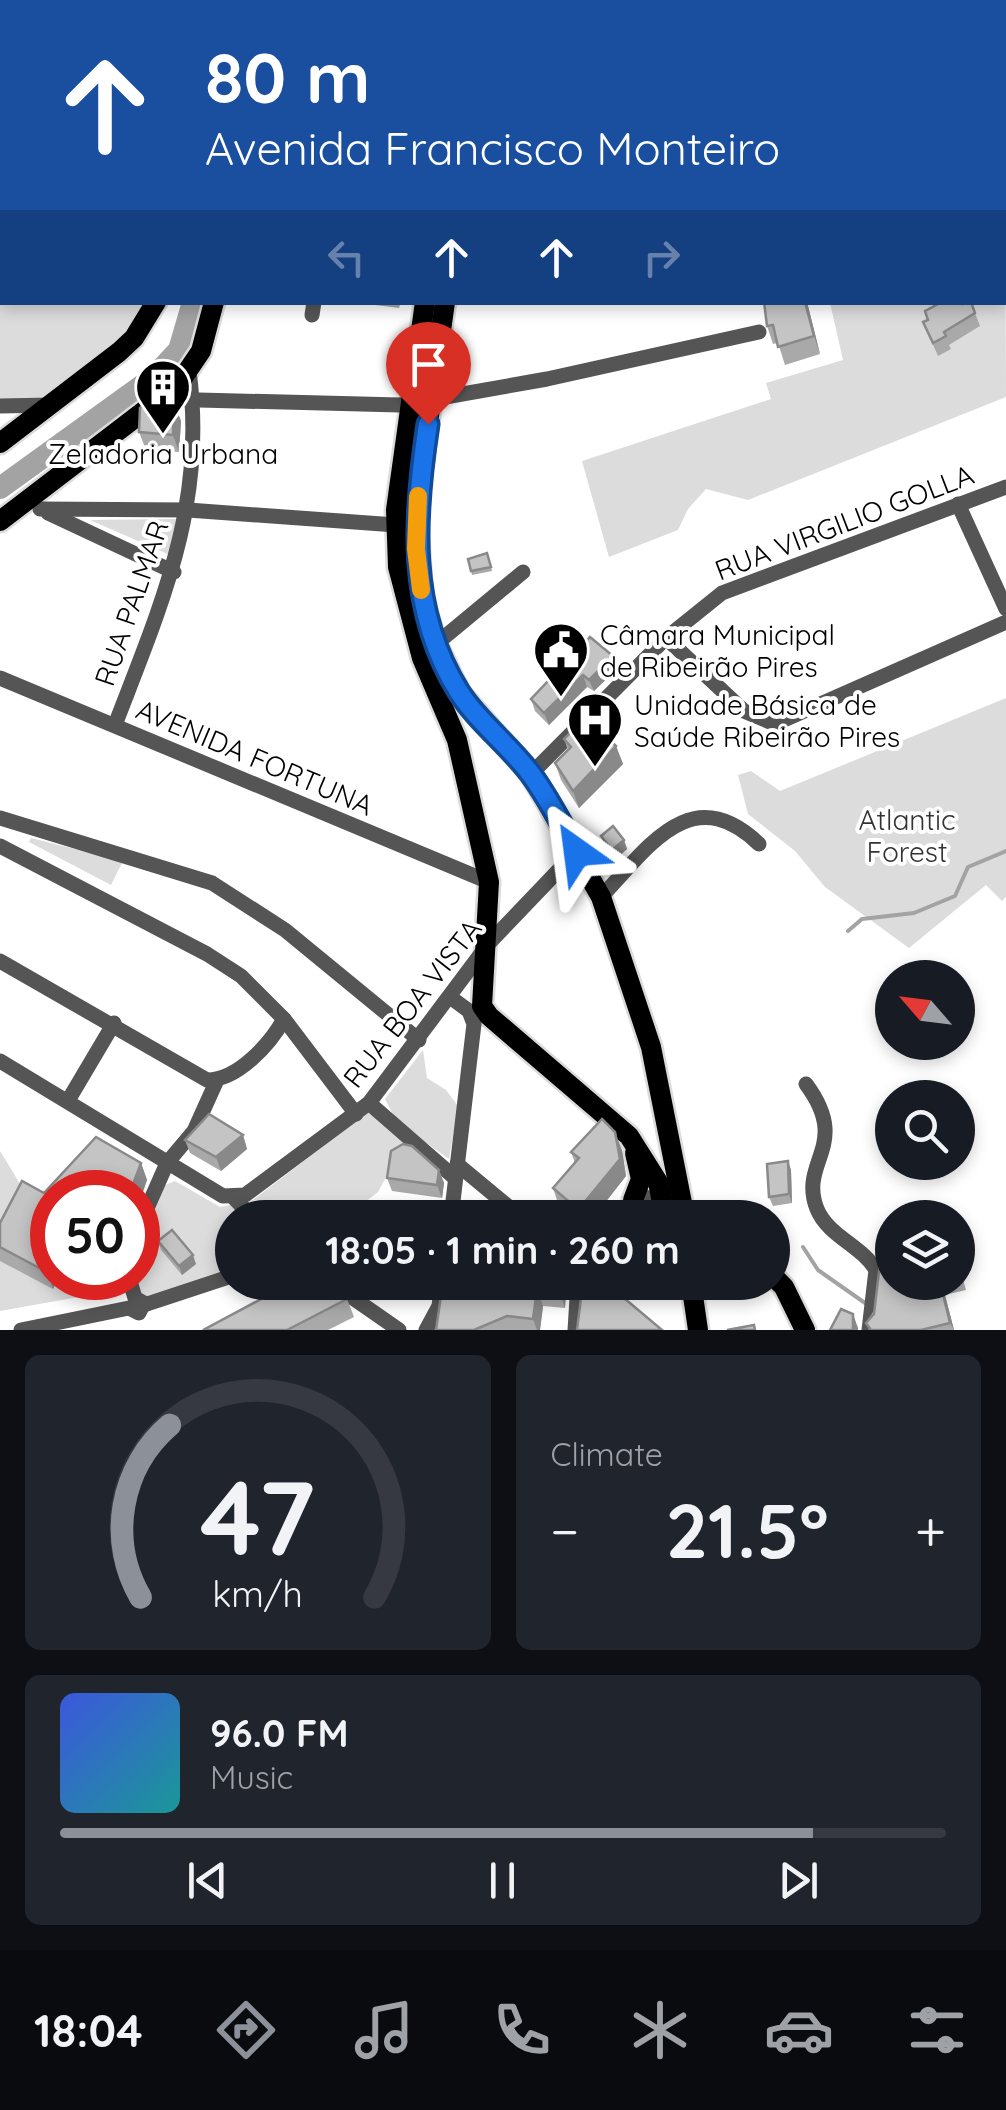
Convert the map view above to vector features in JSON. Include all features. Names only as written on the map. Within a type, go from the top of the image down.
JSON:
[{"type":"main road","points":[[0,443],[134,338],[154,305]]},
{"type":"main road","points":[[0,521],[177,399],[201,350],[213,305]]},
{"type":"main road","points":[[425,305],[416,530],[419,582],[436,644],[459,692],[531,774],[601,897],[651,1047],[668,1117],[681,1200]]},
{"type":"main road","points":[[444,305],[420,401],[396,525],[398,567],[410,625],[457,740],[489,882],[489,943],[482,1006],[631,1138],[658,1182],[661,1200]]},
{"type":"main road","points":[[457,740],[472,732],[493,733]]},
{"type":"main road","points":[[631,1138],[652,1134],[668,1117]]},
{"type":"main road","points":[[631,1138],[641,1179],[633,1200]]},
{"type":"main road","points":[[790,1299],[806,1330]]},
{"type":"main road","points":[[693,1300],[698,1330]]},
{"type":"street","points":[[177,399],[420,401],[759,332]]},
{"type":"street","name":"RUA PALMAR","points":[[115,725],[174,572],[188,510],[191,435],[177,399],[189,371]]},
{"type":"street","points":[[0,406],[51,405]]},
{"type":"street","name":"RUA VIRGILIO GOLLA","points":[[531,774],[666,638],[722,593],[1006,486]]},
{"type":"street","points":[[958,504],[1006,610]]},
{"type":"street","points":[[174,572],[40,509],[188,510],[396,525]]},
{"type":"street","points":[[436,644],[523,572]]},
{"type":"street","points":[[666,638],[744,710],[774,724],[1006,622]]},
{"type":"street","name":"AVENIDA FORTUNA","points":[[2,685],[115,725],[489,882]]},
{"type":"street","points":[[601,897],[664,832],[687,820],[720,817],[760,844]]},
{"type":"street","points":[[0,818],[190,876],[230,893],[340,973],[419,1040]]},
{"type":"street","points":[[18,854],[30,828]]},
{"type":"street","points":[[0,846],[207,954],[261,993],[362,1108],[497,1200]]},
{"type":"street","name":"RUA BOA VISTA","points":[[228,1197],[255,1190],[362,1108],[419,1040],[489,943],[577,852]]},
{"type":"street","points":[[0,961],[114,1023],[195,1074],[216,1080]]},
{"type":"street","points":[[450,997],[473,1018],[452,1200]]},
{"type":"street","points":[[160,1179],[167,1163],[194,1131],[216,1080],[244,1064],[275,1035],[284,1019]]},
{"type":"street","points":[[69,1099],[114,1023]]},
{"type":"street","points":[[473,1044],[484,1032],[506,1030]]},
{"type":"street","points":[[0,1062],[69,1099],[232,1200]]},
{"type":"street","points":[[806,1084],[826,1121],[815,1204],[828,1225],[876,1270],[869,1330]]},
{"type":"street","points":[[633,1200],[646,1195],[652,1200]]},
{"type":"street","points":[[21,1330],[137,1306],[215,1281]]},
{"type":"street","points":[[135,1300],[144,1330]]},
{"type":"street","points":[[356,1300],[399,1330]]},
{"type":"street","points":[[426,1330],[440,1300]]},
{"type":"street","points":[[575,1330],[577,1300]]},
{"type":"green space","points":[[0,305],[152,305],[146,320],[56,398],[0,404]]},
{"type":"green space","points":[[830,305],[1006,305],[1006,397],[748,500],[706,489],[688,509],[678,530],[609,557],[582,461],[771,399],[766,383],[843,360]]},
{"type":"green space","points":[[177,519],[172,556],[90,520]]},
{"type":"green space","name":"Atlantic Forest","points":[[1006,698],[1006,897],[1002,901],[986,885],[909,948],[825,887],[795,851],[748,814],[738,775],[751,771],[780,791]]},
{"type":"green space","points":[[31,838],[123,861],[111,885],[29,842]]},
{"type":"green space","points":[[423,1050],[427,1078],[446,1090],[458,1106],[449,1159],[397,1122],[385,1099]]},
{"type":"green space","points":[[368,1112],[404,1143],[378,1192],[368,1200],[253,1200]]},
{"type":"green space","points":[[0,1151],[22,1187],[30,1211],[30,1300],[62,1300],[0,1311]]},
{"type":"green space","points":[[175,1181],[215,1204],[215,1278],[160,1298],[160,1198],[165,1185]]},
{"type":"building","points":[[764,305],[806,305],[814,336],[778,347],[773,325],[767,326]]},
{"type":"building","points":[[936,305],[972,305],[975,313],[933,343],[923,322],[928,320],[925,311]]},
{"type":"building","points":[[150,401],[174,404],[173,435],[139,432],[140,408]]},
{"type":"building","points":[[487,553],[491,567],[471,571],[468,559]]},
{"type":"building","points":[[590,637],[613,656],[589,680],[583,675],[544,713],[531,699]]},
{"type":"building","points":[[586,717],[616,746],[573,791],[555,763],[571,747],[564,739]]},
{"type":"building","points":[[613,826],[624,840],[612,850],[601,836]]},
{"type":"building","points":[[209,1114],[243,1135],[216,1157],[185,1140]]},
{"type":"building","points":[[602,1119],[615,1132],[620,1159],[586,1200],[567,1200],[553,1188],[579,1158],[571,1152]]},
{"type":"building","points":[[96,1137],[141,1163],[138,1170],[65,1170]]},
{"type":"building","points":[[403,1144],[412,1146],[439,1170],[437,1185],[387,1178],[391,1151]]},
{"type":"building","points":[[788,1161],[789,1194],[769,1197],[767,1164]]},
{"type":"building","points":[[22,1181],[30,1185],[30,1263],[0,1247],[0,1223]]},
{"type":"building","points":[[172,1230],[193,1255],[179,1266],[160,1239]]},
{"type":"building","points":[[259,1300],[345,1300],[287,1330],[203,1330]]},
{"type":"building","points":[[440,1300],[536,1300],[533,1319],[507,1316],[474,1330],[436,1330]]},
{"type":"building","points":[[581,1300],[626,1300],[662,1330],[577,1330]]},
{"type":"building","points":[[876,1300],[944,1300],[950,1323],[921,1330],[871,1330],[866,1323],[874,1314]]},
{"type":"building","points":[[841,1309],[853,1314],[853,1330],[830,1330]]},
{"type":"building","points":[[754,1325],[755,1330],[727,1330]]},
{"type":"waterway","points":[[0,488],[154,377],[179,350],[192,305]]},
{"type":"waterway","points":[[848,931],[862,919],[914,913],[955,896],[968,867],[1006,851]]},
{"type":"waterway","points":[[803,1247],[818,1270],[865,1303]]},
{"type":"slow traffic","points":[[418,496],[416,549],[421,590]]},
{"type":"place","name":"Zeladoria Urbana","points":[[163,436]]},
{"type":"place","name":"Câmara Municipal de Ribeirão Pires","points":[[561,699]]},
{"type":"place","name":"Unidade Básica de Saúde Ribeirão Pires","points":[[595,769]]},
{"type":"route","points":[[428,424],[416,508],[416,549],[422,598],[436,644],[459,692],[531,774],[577,852]]}]
